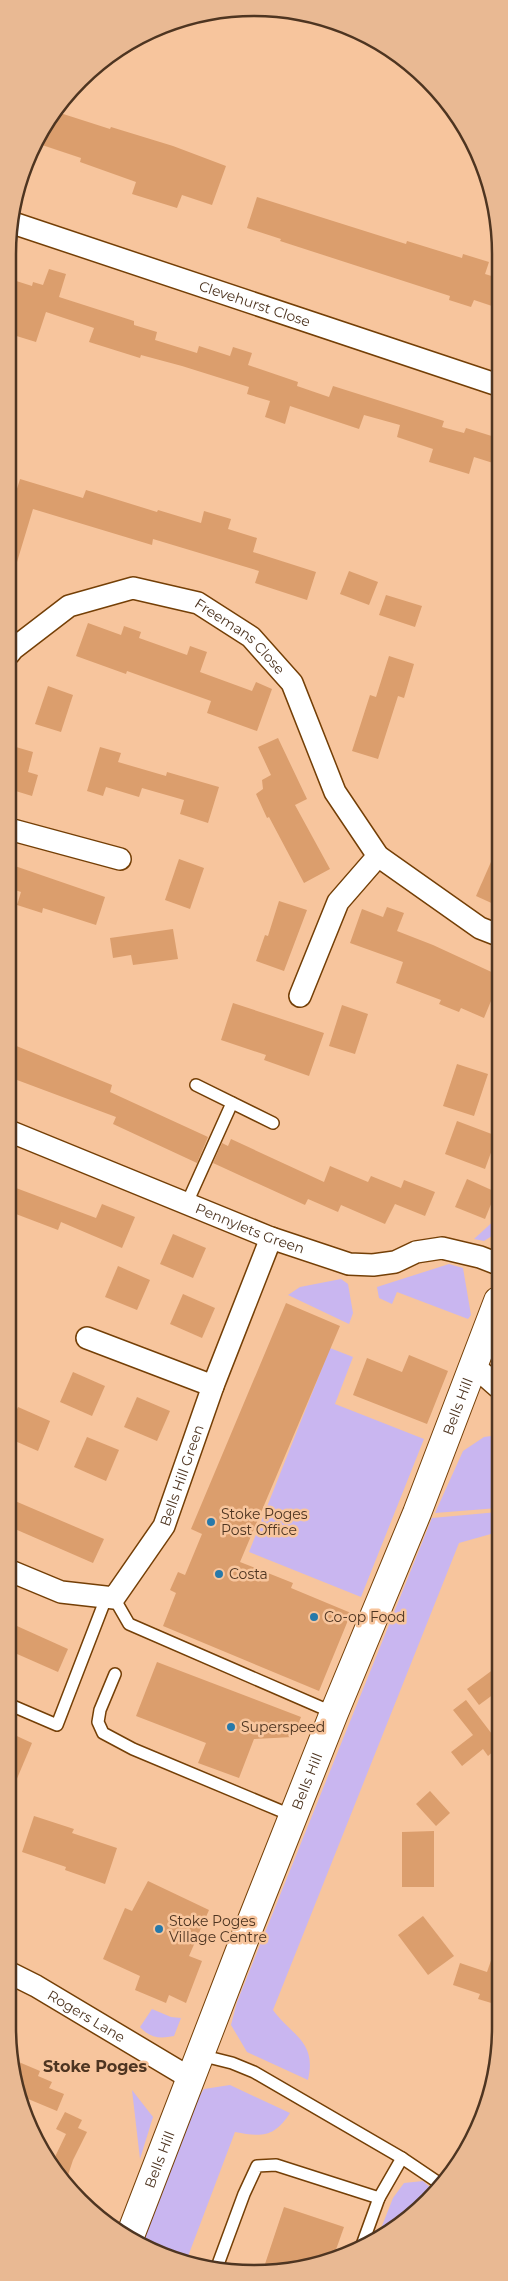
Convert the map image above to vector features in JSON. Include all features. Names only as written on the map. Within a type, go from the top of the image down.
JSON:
[{"type":"main road","name":"Bells Hill","points":[[132,2231],[246,1934],[334,1713],[417,1513],[492,1316]]},
{"type":"street","name":"Clevehurst Close","points":[[18,225],[492,383]]},
{"type":"street","name":"Freemans Close","points":[[16,646],[69,606],[133,588],[198,603],[251,637],[292,683],[335,792],[378,856],[480,928],[492,933]]},
{"type":"street","points":[[16,831],[120,859]]},
{"type":"street","points":[[300,996],[338,902],[378,856]]},
{"type":"street","name":"Pennylets Green","points":[[16,1134],[271,1238],[349,1264],[372,1265],[395,1262],[416,1252],[442,1248],[492,1262]]},
{"type":"street","name":"Bells Hill Green","points":[[110,1598],[164,1526],[213,1386],[271,1238]]},
{"type":"street","points":[[86,1338],[213,1386]]},
{"type":"street","points":[[473,1365],[492,1382]]},
{"type":"street","points":[[16,1573],[61,1592],[110,1598]]},
{"type":"street","name":"Rogers Lane","points":[[16,1976],[195,2066]]},
{"type":"lane","points":[[196,1085],[273,1123]]},
{"type":"lane","points":[[187,1203],[232,1103]]},
{"type":"lane","points":[[110,1598],[129,1624],[334,1713]]},
{"type":"lane","points":[[16,1707],[58,1725],[110,1598]]},
{"type":"lane","points":[[115,1674],[100,1710],[98,1722],[103,1733],[133,1749],[294,1817]]},
{"type":"lane","points":[[195,2066],[232,2063],[254,2072],[402,2158],[436,2181]]},
{"type":"lane","points":[[365,2237],[379,2198],[402,2158]]},
{"type":"lane","points":[[219,2262],[244,2194],[257,2166],[276,2165],[379,2198]]},
{"type":"shaded area","points":[[492,1222],[492,1236],[484,1241],[474,1239]]},
{"type":"shaded area","points":[[449,1264],[463,1268],[471,1315],[468,1319],[397,1292],[392,1304],[379,1298],[377,1287]]},
{"type":"shaded area","points":[[341,1279],[348,1284],[353,1313],[349,1324],[288,1295],[300,1287]]},
{"type":"shaded area","points":[[330,1348],[353,1357],[335,1404],[424,1439],[361,1597],[249,1552]]},
{"type":"shaded area","points":[[492,1436],[492,1508],[435,1513],[463,1451],[484,1437]]},
{"type":"shaded area","points":[[492,1513],[492,1534],[459,1543],[273,2010],[306,2048],[310,2067],[308,2080],[247,2052],[231,2025],[237,2002],[432,1518]]},
{"type":"shaded area","points":[[152,2009],[171,2017],[181,2018],[174,2036],[156,2037],[140,2027]]},
{"type":"shaded area","points":[[230,2085],[290,2113],[278,2127],[266,2134],[252,2135],[235,2132],[188,2256],[163,2247],[142,2236],[185,2119],[204,2089]]},
{"type":"shaded area","points":[[132,2090],[153,2117],[140,2159]]},
{"type":"shaded area","points":[[423,2181],[430,2187],[411,2206],[381,2228],[393,2198],[404,2183]]},
{"type":"building","points":[[62,114],[173,146],[226,166],[212,205],[182,195],[177,208],[132,194],[136,182],[80,162],[81,158],[43,145]]},
{"type":"building","points":[[257,197],[406,244],[407,241],[462,258],[463,254],[489,262],[485,274],[492,276],[492,306],[474,300],[471,307],[449,300],[450,296],[280,241],[281,239],[247,228]]},
{"type":"building","points":[[49,269],[66,274],[59,297],[134,321],[134,325],[157,332],[155,340],[197,353],[199,346],[230,356],[233,347],[252,353],[248,365],[298,382],[297,386],[329,397],[333,386],[444,421],[442,427],[464,433],[466,428],[492,436],[492,463],[474,457],[469,474],[429,462],[433,449],[397,437],[400,425],[364,415],[359,429],[290,406],[285,424],[265,417],[270,401],[247,394],[249,387],[182,366],[141,355],[140,358],[89,342],[94,328],[46,312],[36,342],[16,336],[16,281],[32,286],[33,282],[43,285]]},
{"type":"building","points":[[20,479],[83,498],[86,490],[157,512],[158,510],[201,523],[204,511],[231,519],[228,529],[257,538],[253,552],[316,572],[307,600],[255,583],[259,571],[153,539],[152,545],[33,509],[16,565],[16,492]]},
{"type":"building","points":[[349,571],[378,582],[369,605],[340,594]]},
{"type":"building","points":[[386,595],[422,606],[415,627],[379,615]]},
{"type":"building","points":[[88,623],[121,635],[124,626],[141,632],[139,638],[187,655],[190,646],[207,652],[200,672],[252,691],[256,682],[272,689],[257,731],[207,713],[211,701],[127,671],[126,674],[76,656]]},
{"type":"building","points":[[389,656],[414,664],[404,698],[398,696],[378,759],[352,751],[370,695],[376,697]]},
{"type":"building","points":[[48,686],[73,695],[61,732],[35,724]]},
{"type":"building","points":[[278,738],[307,799],[295,805],[330,869],[304,883],[269,817],[267,818],[256,794],[263,789],[262,780],[271,775],[258,747]]},
{"type":"building","points":[[16,747],[33,752],[28,772],[38,775],[32,796],[16,791]]},
{"type":"building","points":[[100,747],[121,753],[118,762],[166,776],[167,772],[219,787],[208,823],[180,814],[184,800],[142,788],[139,797],[106,787],[103,796],[87,791]]},
{"type":"building","points":[[179,859],[204,868],[190,909],[165,900]]},
{"type":"building","points":[[492,860],[492,903],[476,896]]},
{"type":"building","points":[[16,866],[105,897],[96,925],[43,908],[42,913],[17,905],[21,892],[16,890]]},
{"type":"building","points":[[279,901],[307,910],[284,971],[256,961],[265,935],[268,936]]},
{"type":"building","points":[[387,907],[404,913],[397,931],[492,972],[492,999],[484,1018],[461,1008],[459,1012],[439,1004],[441,1000],[396,983],[403,962],[350,943],[362,909],[383,917]]},
{"type":"building","points":[[173,929],[178,959],[133,965],[131,955],[113,958],[110,938]]},
{"type":"building","points":[[233,1003],[324,1033],[309,1076],[264,1060],[266,1055],[221,1040]]},
{"type":"building","points":[[342,1005],[368,1014],[355,1054],[329,1046]]},
{"type":"building","points":[[16,1046],[112,1085],[110,1092],[208,1137],[197,1163],[113,1124],[116,1117],[16,1080]]},
{"type":"building","points":[[457,1064],[488,1074],[474,1116],[443,1106]]},
{"type":"building","points":[[457,1121],[492,1134],[492,1150],[485,1169],[445,1154]]},
{"type":"building","points":[[231,1139],[324,1182],[330,1166],[368,1182],[371,1176],[401,1188],[404,1180],[435,1192],[425,1216],[395,1204],[385,1224],[341,1205],[338,1212],[308,1199],[305,1205],[213,1163],[222,1143],[228,1146]]},
{"type":"building","points":[[467,1179],[492,1190],[492,1202],[485,1219],[455,1207]]},
{"type":"building","points":[[16,1188],[96,1218],[102,1204],[135,1217],[122,1248],[61,1222],[58,1230],[16,1214]]},
{"type":"building","points":[[173,1234],[206,1248],[193,1278],[160,1264]]},
{"type":"building","points":[[118,1266],[150,1280],[137,1310],[105,1297]]},
{"type":"building","points":[[183,1294],[215,1308],[202,1338],[170,1324]]},
{"type":"building","points":[[286,1303],[340,1326],[240,1562],[293,1583],[291,1588],[351,1613],[319,1691],[163,1626],[176,1593],[170,1590],[178,1572],[185,1575],[202,1534],[191,1529]]},
{"type":"building","points":[[409,1355],[448,1371],[427,1424],[353,1395],[367,1358],[402,1372]]},
{"type":"building","points":[[73,1372],[105,1386],[92,1416],[60,1402]]},
{"type":"building","points":[[137,1397],[170,1411],[157,1441],[124,1427]]},
{"type":"building","points":[[18,1407],[50,1421],[38,1451],[16,1441],[16,1412]]},
{"type":"building","points":[[87,1437],[119,1450],[106,1481],[74,1467]]},
{"type":"building","points":[[16,1501],[104,1539],[93,1563],[16,1529]]},
{"type":"building","points":[[16,1626],[68,1649],[58,1672],[16,1654]]},
{"type":"building","name":"Superspeed","points":[[157,1662],[301,1717],[293,1737],[254,1739],[239,1778],[198,1763],[206,1743],[136,1716]]},
{"type":"building","points":[[492,1670],[492,1695],[479,1705],[467,1689]]},
{"type":"building","points":[[466,1700],[492,1734],[492,1752],[488,1756],[483,1749],[462,1766],[451,1752],[473,1735],[453,1710]]},
{"type":"building","points":[[16,1736],[32,1743],[16,1781]]},
{"type":"building","points":[[430,1791],[450,1813],[436,1826],[416,1804]]},
{"type":"building","points":[[34,1816],[74,1829],[72,1833],[117,1848],[105,1884],[65,1870],[66,1867],[22,1852]]},
{"type":"building","points":[[434,1831],[434,1887],[402,1887],[402,1832]]},
{"type":"building","name":"Stoke Poges Village Centre","points":[[148,1881],[209,1910],[189,1956],[202,1961],[186,2003],[169,1995],[166,2003],[135,1990],[140,1976],[103,1959],[125,1908],[132,1911]]},
{"type":"building","points":[[423,1916],[454,1956],[428,1975],[398,1935]]},
{"type":"building","points":[[492,1958],[492,2003],[478,1999],[480,1994],[453,1985],[460,1963],[487,1972]]},
{"type":"building","points":[[19,2062],[40,2071],[38,2076],[52,2082],[49,2088],[64,2094],[57,2111],[27,2099]]},
{"type":"building","points":[[65,2112],[82,2120],[78,2128],[87,2132],[73,2160],[68,2175],[55,2157],[66,2134],[56,2129]]},
{"type":"building","points":[[284,2207],[344,2227],[336,2250],[316,2257],[285,2263],[265,2264]]},
{"type":"place","name":"Stoke Poges Post Office","points":[[211,1522]]},
{"type":"place","name":"Costa","points":[[219,1574]]},
{"type":"place","name":"Co-op Food","points":[[314,1617]]},
{"type":"place","name":"Superspeed","points":[[231,1727]]},
{"type":"place","name":"Stoke Poges Village Centre","points":[[159,1929]]},
{"type":"district","name":"Stoke Poges","points":[[95,2066]]}]
